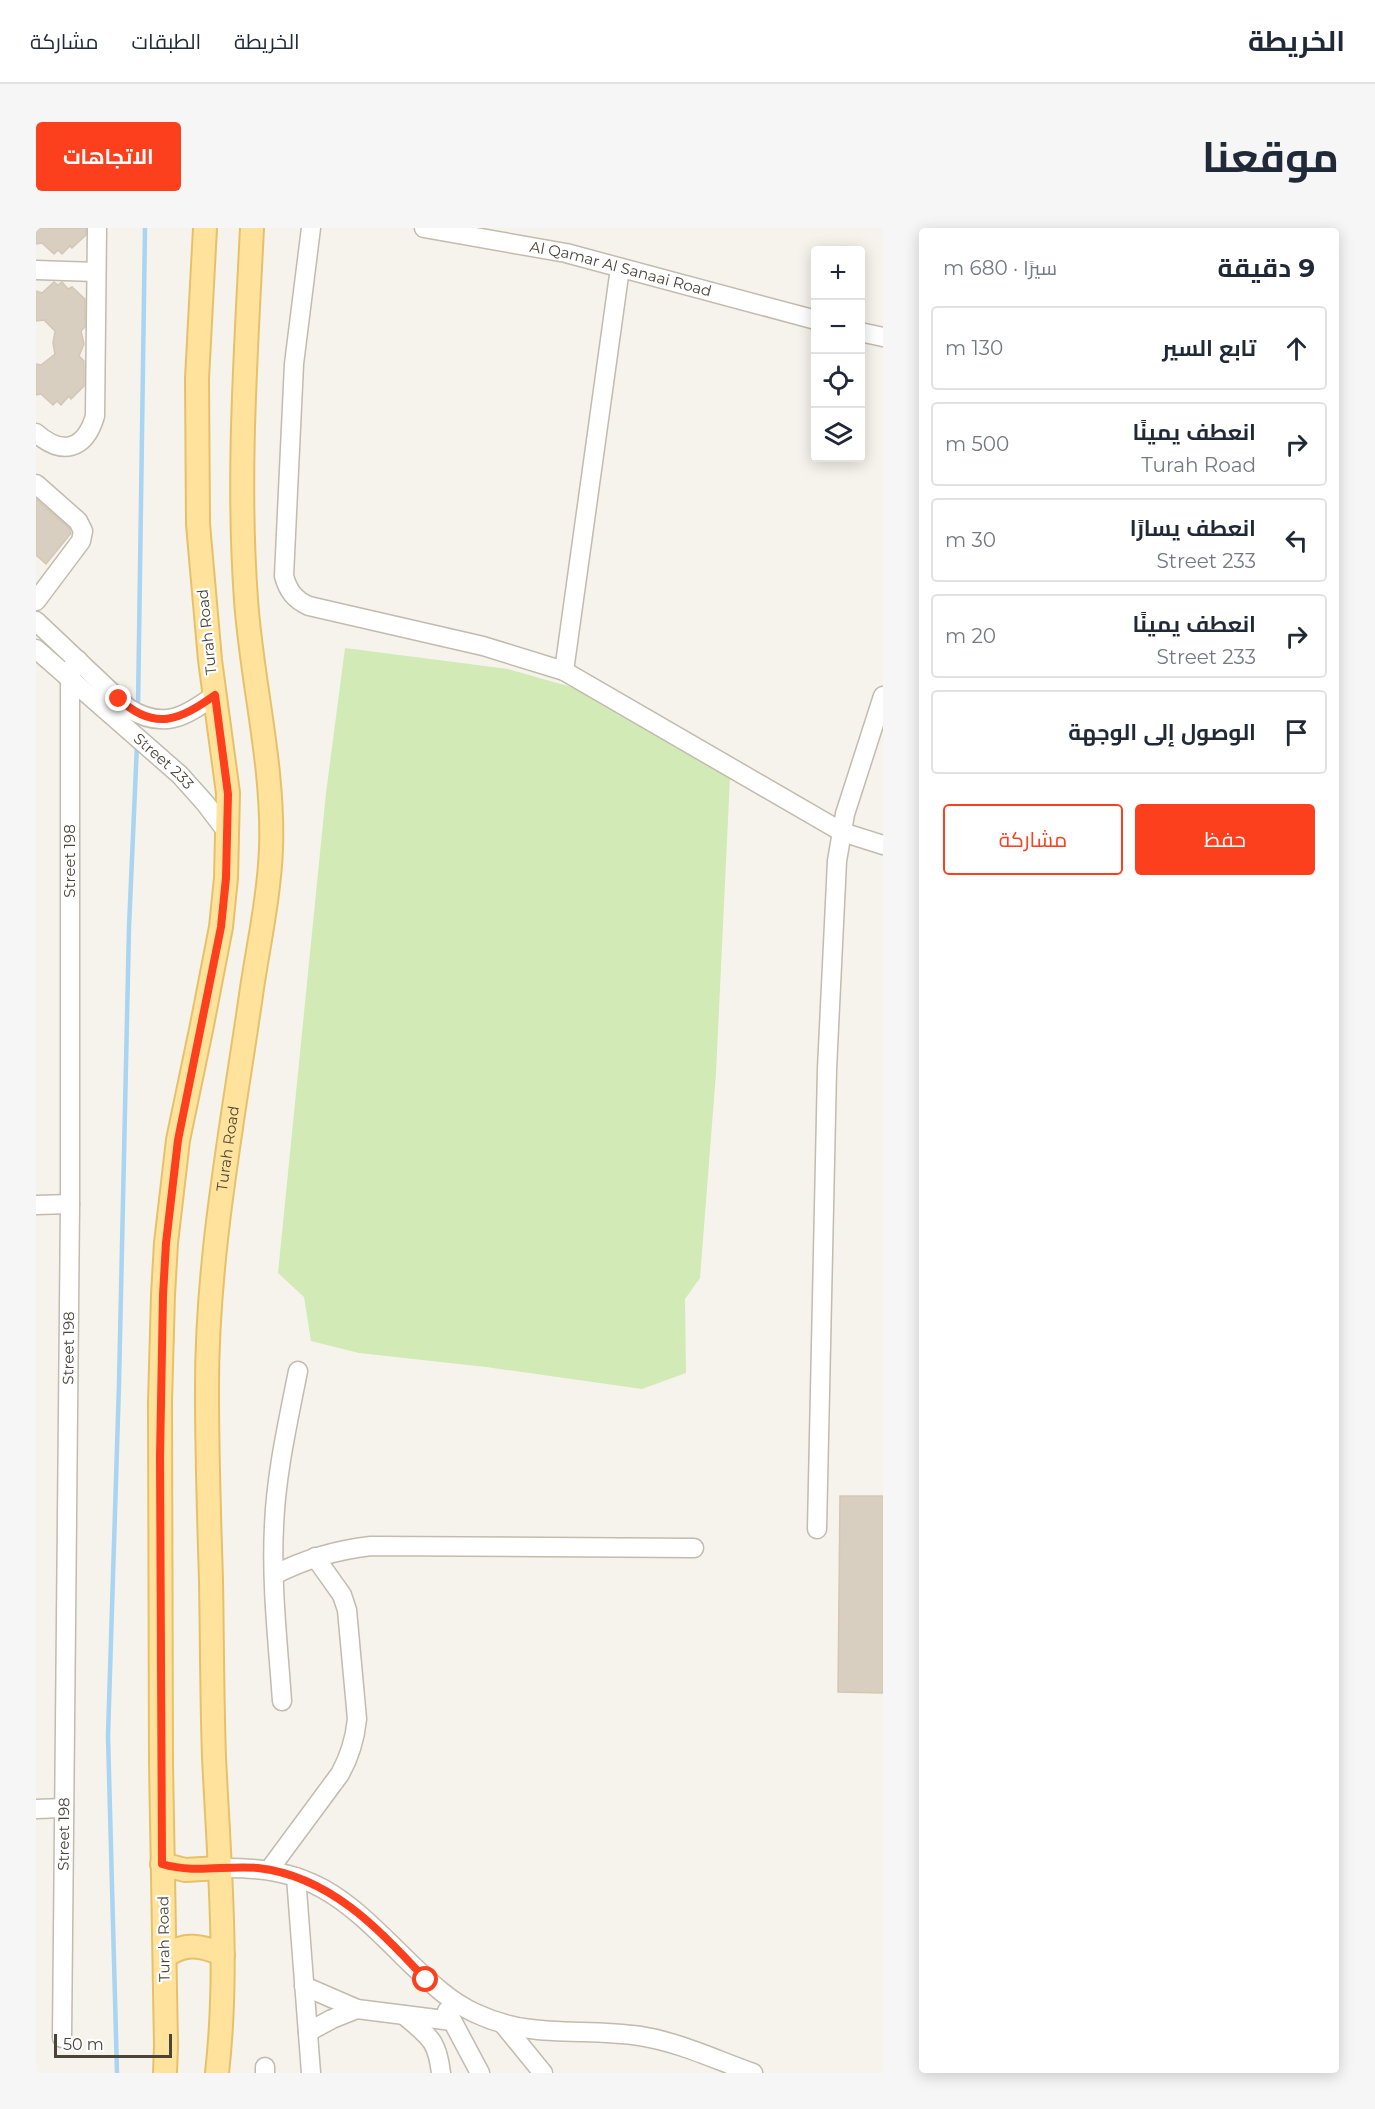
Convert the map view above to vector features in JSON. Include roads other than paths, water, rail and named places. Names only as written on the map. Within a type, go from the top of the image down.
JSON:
[{"type":"main road","name":"Turah Road","points":[[165,2073],[160,1424],[164,1284],[169,1212],[178,1140],[221,927],[226,878],[228,794],[202,592],[197,494],[197,379],[204,228]]},
{"type":"main road","name":"Turah Road","points":[[217,2073],[223,2010],[223,1955],[213,1732],[207,1401],[209,1353],[213,1271],[219,1216],[262,925],[272,818],[270,776],[250,646],[243,555],[243,407],[252,228]]},
{"type":"main road","points":[[162,1864],[184,1870],[219,1868]]},
{"type":"main road","points":[[165,1958],[172,1951],[191,1946],[201,1946],[223,1955]]},
{"type":"street","points":[[36,433],[59,447],[77,445],[90,433],[95,416],[97,228]]},
{"type":"street","points":[[311,228],[294,364],[284,576],[290,592],[309,606],[483,646],[564,670],[842,832],[883,845]]},
{"type":"street","name":"Al Qamar Al Sanaai Road","points":[[424,228],[566,254],[811,319]]},
{"type":"street","points":[[564,670],[620,268]]},
{"type":"street","points":[[36,270],[96,272]]},
{"type":"street","points":[[865,333],[883,338]]},
{"type":"street","points":[[36,484],[78,521],[83,531],[81,541],[36,600]]},
{"type":"street","name":"Street 233","points":[[36,621],[128,708],[150,718],[175,719],[215,695]]},
{"type":"street","name":"Street 233","points":[[36,649],[180,776],[227,832]]},
{"type":"street","name":"Street 198","points":[[62,2038],[70,1204],[70,678],[72,668],[78,660]]},
{"type":"street","points":[[817,1529],[827,1069],[837,861],[845,814],[883,696]]},
{"type":"street","points":[[36,1205],[70,1204]]},
{"type":"street","points":[[282,1701],[274,1575],[276,1501],[298,1371]]},
{"type":"street","points":[[274,1575],[315,1557],[343,1549],[371,1546],[694,1548]]},
{"type":"street","points":[[269,1870],[340,1774],[350,1754],[355,1733],[357,1719],[347,1610],[342,1595],[315,1557]]},
{"type":"street","points":[[36,1809],[64,1808]]},
{"type":"street","points":[[219,1868],[269,1870],[296,1877],[333,1893],[355,1909],[437,1990],[463,2007],[503,2024],[544,2032],[621,2035],[654,2039],[753,2073]]},
{"type":"street","points":[[296,1877],[311,2073]]},
{"type":"street","points":[[304,1986],[357,2009],[452,2021]]},
{"type":"street","points":[[437,1990],[480,2073]]},
{"type":"street","points":[[308,2032],[357,2009]]},
{"type":"street","points":[[404,2015],[434,2043],[441,2073]]},
{"type":"street","points":[[503,2024],[543,2073]]},
{"type":"waterway","points":[[138,708],[145,228]]},
{"type":"waterway","points":[[117,2073],[108,1736],[119,1384],[129,927],[137,744]]}]
